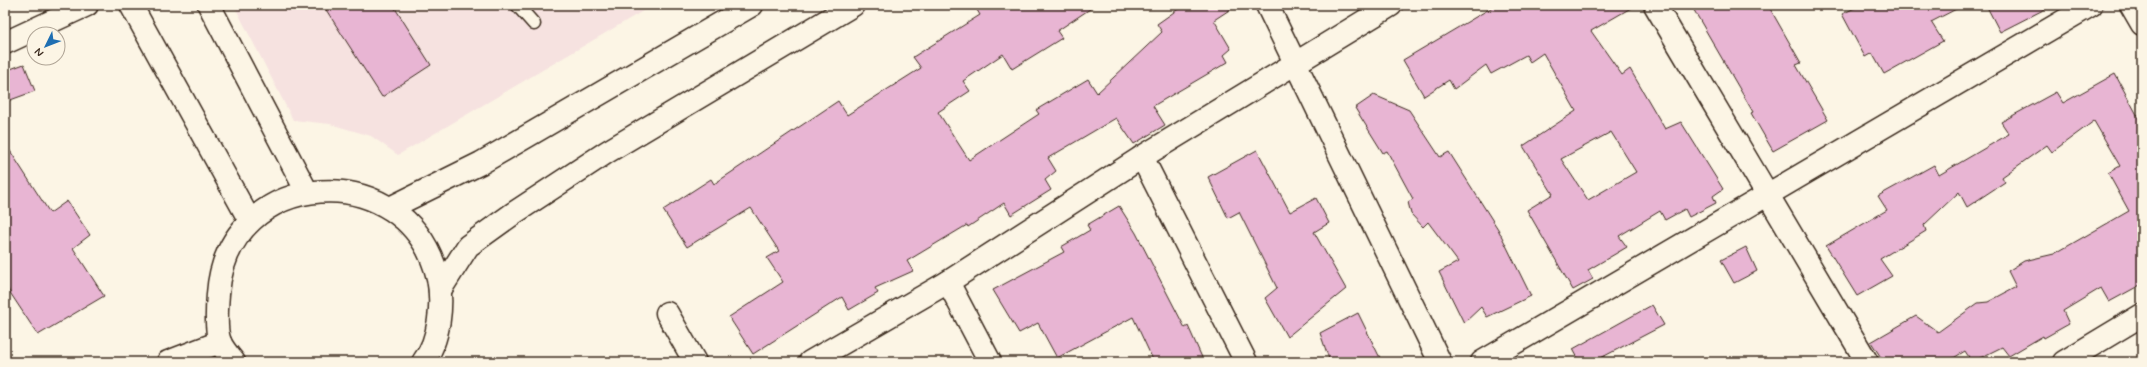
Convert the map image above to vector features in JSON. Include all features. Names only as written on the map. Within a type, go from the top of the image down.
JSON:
[{"type":"street","points":[[5,43],[87,5]]},
{"type":"street","points":[[131,5],[250,221]]},
{"type":"street","points":[[209,5],[307,192]]},
{"type":"street","points":[[390,208],[481,164],[752,5]]},
{"type":"street","points":[[440,290],[468,246],[514,212],[607,152],[853,5]]},
{"type":"street","points":[[1267,5],[1440,362]]},
{"type":"street","points":[[810,362],[948,282],[1142,157],[1391,5]]},
{"type":"street","points":[[1655,5],[1868,362]]},
{"type":"street","points":[[1482,362],[2091,5]]},
{"type":"street","points":[[2131,5],[2142,24]]},
{"type":"street","points":[[1142,157],[1246,362]]},
{"type":"street","points":[[234,362],[220,342],[216,309],[219,277],[230,247],[250,221],[276,202],[307,192],[335,190],[364,196],[390,208],[409,224],[424,243],[434,265],[440,290],[439,325],[423,362]]},
{"type":"street","points":[[948,282],[990,362]]},
{"type":"street","points":[[668,313],[695,362]]},
{"type":"street","points":[[2064,362],[2142,314]]},
{"type":"street","points":[[168,362],[220,342]]},
{"type":"lane","points":[[517,5],[534,24]]},
{"type":"shaded area","points":[[234,5],[653,5],[398,155],[371,136],[330,124],[293,120]]},
{"type":"building","points":[[323,5],[393,5],[431,65],[382,97]]},
{"type":"building","points":[[974,5],[1096,5],[1057,31],[1062,38],[1012,69],[1003,54],[963,81],[970,91],[938,112],[969,160],[1039,114],[1036,110],[1088,79],[1097,93],[1162,32],[1157,24],[1184,5],[1237,5],[1214,20],[1231,49],[1224,55],[1228,62],[1153,106],[1165,125],[1134,144],[1116,118],[1048,158],[1056,171],[1045,180],[1051,190],[1011,215],[1004,203],[968,227],[967,225],[907,261],[913,271],[875,288],[878,293],[849,310],[842,297],[753,354],[729,317],[783,282],[767,258],[779,251],[751,208],[687,247],[663,210],[711,179],[714,184],[838,101],[847,115],[921,68],[913,57],[980,15]]},
{"type":"building","points":[[1496,5],[1636,5],[1591,31],[1622,75],[1630,69],[1665,129],[1681,122],[1723,189],[1713,196],[1716,203],[1689,217],[1685,209],[1665,220],[1660,211],[1619,236],[1627,247],[1588,270],[1593,279],[1573,290],[1527,210],[1553,194],[1523,146],[1576,111],[1543,53],[1530,62],[1526,55],[1491,74],[1486,65],[1454,89],[1449,80],[1424,96],[1403,60]],"holes":[[[1611,132],[1636,172],[1588,200],[1561,159]]]},
{"type":"building","points":[[1691,5],[1768,5],[1801,63],[1796,65],[1828,120],[1773,151],[1751,113],[1753,112]]},
{"type":"building","points":[[1861,5],[1964,5],[1931,22],[1943,41],[1884,74],[1872,53],[1865,57],[1842,14]]},
{"type":"building","points":[[1986,5],[2053,5],[2000,32]]},
{"type":"building","points":[[24,64],[35,91],[5,102],[5,71]]},
{"type":"building","points":[[2115,74],[2142,124],[2142,284],[2109,302],[2101,288],[2063,311],[2069,324],[2044,338],[2043,336],[2009,356],[2002,347],[1972,362],[1965,351],[1947,362],[1884,362],[1871,342],[1916,316],[1938,332],[1978,303],[1988,302],[2016,287],[2008,271],[2024,261],[2054,254],[2129,211],[2108,173],[2120,166],[2094,121],[2052,152],[2047,145],[2002,177],[2005,182],[1967,207],[1959,192],[1924,225],[1926,231],[1880,259],[1892,276],[1857,296],[1826,246],[1887,210],[1878,196],[1934,165],[1939,175],[2009,134],[2001,122],[2056,92],[2063,103]]},
{"type":"building","points":[[1374,95],[1409,110],[1440,157],[1449,152],[1498,229],[1531,296],[1487,317],[1481,307],[1464,323],[1439,272],[1458,262],[1428,222],[1423,227],[1411,214],[1408,202],[1413,199],[1387,151],[1383,153],[1355,108]]},
{"type":"building","points":[[5,143],[50,213],[67,201],[90,235],[73,248],[104,296],[38,335],[5,285]]},
{"type":"building","points":[[1257,150],[1290,212],[1316,198],[1329,223],[1314,232],[1346,289],[1287,337],[1265,298],[1277,288],[1239,212],[1228,218],[1208,177]]},
{"type":"building","points":[[1119,206],[1136,233],[1185,328],[1188,326],[1204,362],[1154,362],[1133,317],[1057,358],[1038,323],[1019,333],[993,290],[1064,252],[1061,247],[1090,230],[1087,225]]},
{"type":"building","points":[[1746,247],[1757,271],[1734,283],[1721,260]]},
{"type":"building","points":[[1652,305],[1664,325],[1593,362],[1580,362],[1573,349]]},
{"type":"building","points":[[1358,313],[1382,362],[1330,362],[1320,333]]}]
